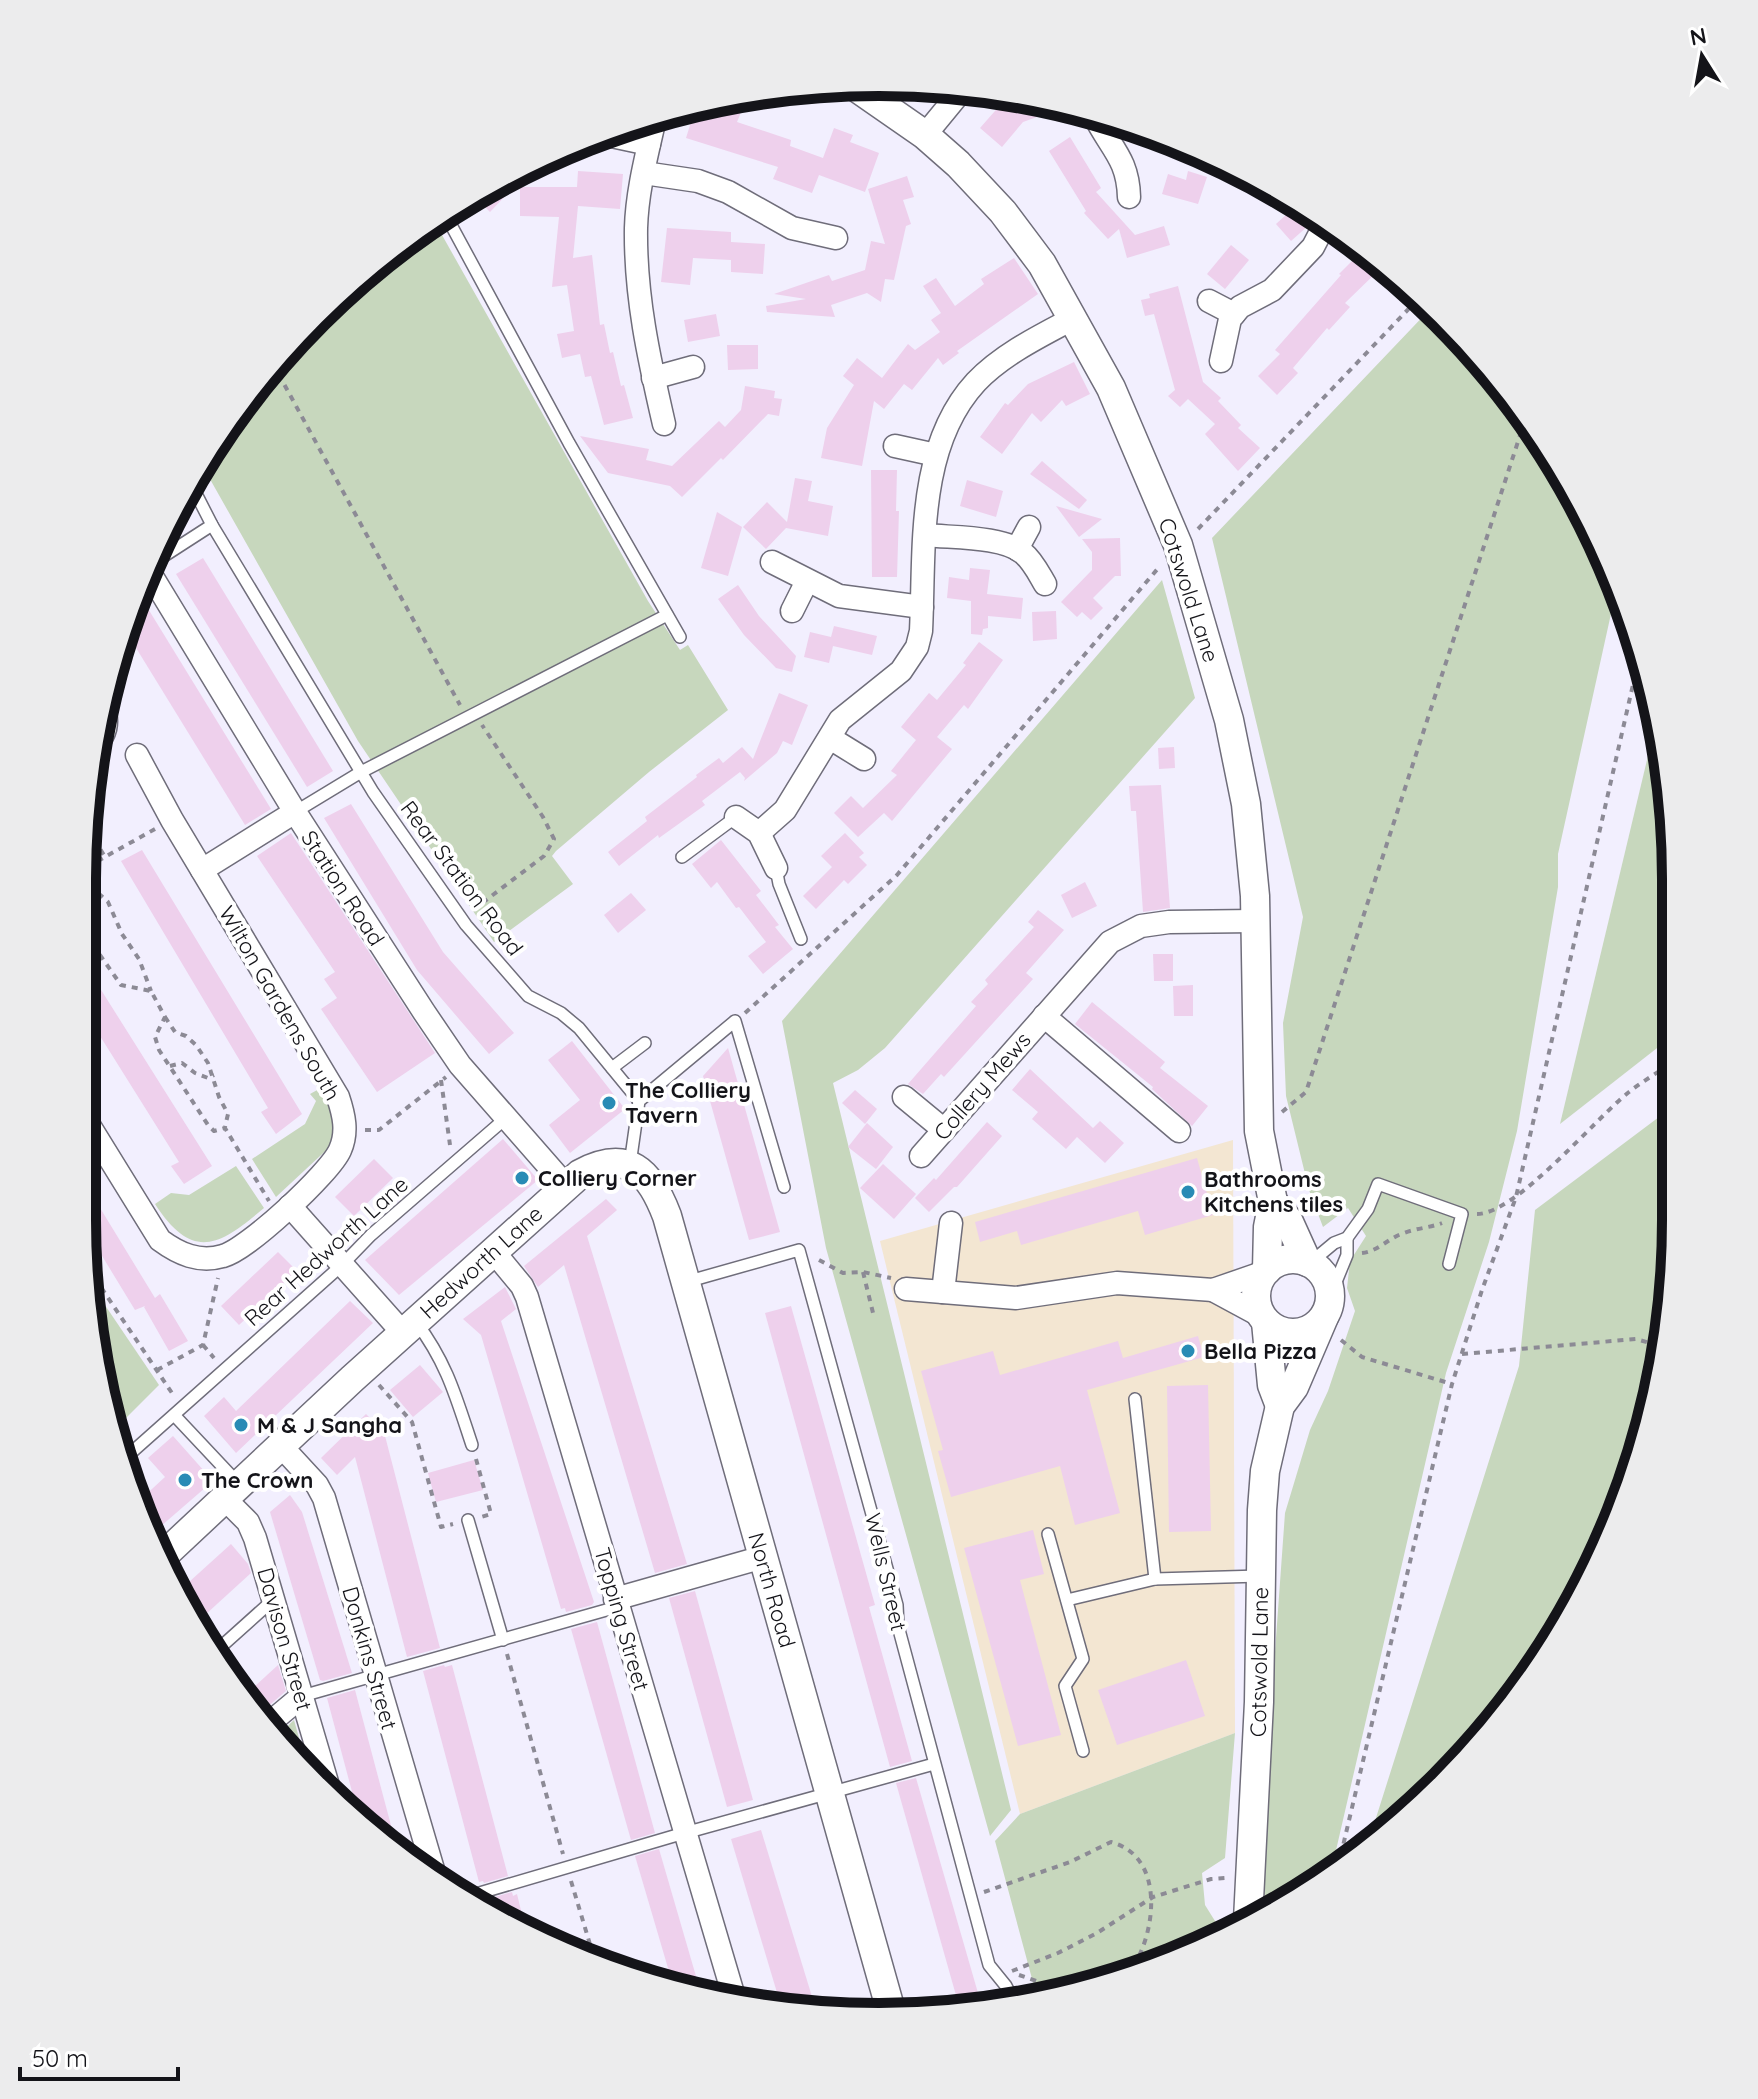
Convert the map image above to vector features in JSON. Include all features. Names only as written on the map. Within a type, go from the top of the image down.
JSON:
[{"type":"street","name":"Cotswold Lane","points":[[869,96],[925,135],[958,164],[1003,212],[1042,264],[1111,388],[1178,545],[1229,720],[1246,804],[1255,921],[1259,1131],[1273,1202],[1268,1227],[1266,1271]]},
{"type":"street","points":[[925,135],[954,100]]},
{"type":"street","points":[[1103,129],[1124,164],[1129,197]]},
{"type":"street","points":[[652,130],[636,226],[637,285],[645,341],[664,424]]},
{"type":"street","points":[[625,139],[649,144]]},
{"type":"street","points":[[644,173],[698,181],[728,192],[792,228],[836,238]]},
{"type":"street","points":[[1221,361],[1225,331],[1234,314],[1240,307],[1272,290],[1313,247],[1320,233]]},
{"type":"street","points":[[1209,301],[1234,314]]},
{"type":"street","points":[[759,833],[785,810],[840,720],[901,671],[911,659],[921,631],[928,502],[936,455],[956,411],[975,383],[1001,360],[1074,318]]},
{"type":"street","points":[[653,378],[693,367]]},
{"type":"street","points":[[895,446],[936,455]]},
{"type":"street","points":[[1017,549],[1029,527]]},
{"type":"street","points":[[926,535],[998,542],[1017,549],[1026,555],[1045,584]]},
{"type":"street","points":[[772,562],[849,599],[922,607]]},
{"type":"street","name":"Station Road","points":[[156,579],[295,812],[460,1065],[566,1186]]},
{"type":"street","points":[[792,611],[807,581]]},
{"type":"street","points":[[830,738],[864,759]]},
{"type":"street","name":"Wilton Gardens South","points":[[137,755],[172,820],[338,1097],[345,1129],[338,1154],[284,1211],[242,1248],[223,1256]]},
{"type":"street","points":[[202,870],[295,812]]},
{"type":"street","points":[[736,817],[759,833],[776,868]]},
{"type":"street","name":"Collery Mews","points":[[921,1156],[1110,942],[1141,926],[1169,922],[1255,921]]},
{"type":"street","name":"Collery Mews","points":[[1044,1016],[1179,1131]]},
{"type":"street","points":[[904,1097],[944,1130]]},
{"type":"street","points":[[96,1136],[160,1240],[178,1253],[199,1259],[223,1256]]},
{"type":"street","name":"Hedworth Lane","points":[[170,1550],[364,1368],[580,1174],[596,1165],[637,1169]]},
{"type":"street","name":"North Road","points":[[637,1169],[658,1192],[889,2003]]},
{"type":"street","name":"Cotswold Lane","points":[[1273,1202],[1288,1220],[1309,1262]]},
{"type":"street","name":"Hedworth Lane","points":[[284,1211],[409,1327]]},
{"type":"street","points":[[943,1292],[951,1223]]},
{"type":"street","name":"Topping Street","points":[[493,1251],[525,1291],[732,1989]]},
{"type":"street","points":[[906,1289],[1016,1298],[1117,1283],[1213,1290],[1266,1271],[1286,1260],[1309,1262],[1325,1276],[1327,1306],[1317,1325],[1296,1333],[1285,1333],[1213,1290]]},
{"type":"street","points":[[1264,1319],[1256,1294],[1266,1271]]},
{"type":"street","name":"Cotswold Lane","points":[[1249,1909],[1259,1702],[1265,1471],[1280,1406],[1294,1387],[1327,1306]]},
{"type":"street","name":"Cotswold Lane","points":[[1264,1319],[1272,1385],[1280,1406]]},
{"type":"street","name":"Donkins Street","points":[[281,1446],[317,1485],[324,1498],[431,1861]]},
{"type":"street","name":"Davison Street","points":[[232,1491],[251,1528],[324,1773]]},
{"type":"street","points":[[616,1603],[763,1557]]},
{"type":"street","points":[[275,1718],[302,1696]]},
{"type":"lane","points":[[450,224],[569,443],[680,637]]},
{"type":"lane","name":"Rear Station Road","points":[[197,495],[361,772],[461,918],[528,996],[561,1013],[579,1028],[639,1101]]},
{"type":"lane","points":[[166,556],[212,525]]},
{"type":"lane","points":[[295,812],[361,772],[667,615]]},
{"type":"lane","points":[[682,857],[736,817]]},
{"type":"lane","points":[[776,868],[779,884],[801,939]]},
{"type":"lane","points":[[637,1169],[639,1101],[735,1021],[784,1187]]},
{"type":"lane","points":[[612,1068],[645,1043]]},
{"type":"lane","name":"Rear Hedworth Lane","points":[[132,1453],[342,1265],[371,1235],[506,1118]]},
{"type":"lane","points":[[1309,1262],[1334,1243],[1347,1238],[1368,1209],[1378,1184],[1462,1214],[1449,1264]]},
{"type":"lane","points":[[1327,1306],[1347,1255],[1347,1238]]},
{"type":"lane","points":[[685,1282],[799,1250]]},
{"type":"lane","name":"Wells Street","points":[[799,1250],[897,1605],[898,1626],[989,1965],[1009,1992]]},
{"type":"lane","points":[[409,1327],[436,1349],[449,1375],[472,1445]]},
{"type":"lane","points":[[1135,1399],[1155,1579]]},
{"type":"lane","points":[[179,1412],[232,1491]]},
{"type":"lane","points":[[468,1520],[503,1640]]},
{"type":"lane","points":[[1048,1534],[1083,1659],[1065,1686],[1083,1751]]},
{"type":"lane","points":[[1067,1600],[1155,1579],[1261,1576]]},
{"type":"lane","points":[[222,1646],[274,1600]]},
{"type":"lane","points":[[302,1696],[503,1640],[616,1603]]},
{"type":"lane","points":[[479,1893],[934,1764]]},
{"type":"path","points":[[735,1021],[897,875],[1178,545],[1207,521],[1412,306]]},
{"type":"path","points":[[280,376],[471,715],[543,817],[554,839],[544,856],[461,918]]},
{"type":"path","points":[[1259,1131],[1306,1092],[1521,432]]},
{"type":"path","points":[[1342,1851],[1452,1384],[1516,1197],[1635,676]]},
{"type":"path","points":[[97,862],[172,820]]},
{"type":"path","points":[[97,844],[105,857]]},
{"type":"path","points":[[96,892],[108,902],[122,934],[139,959],[165,1017],[175,1032],[196,1045],[214,1075],[219,1097],[228,1114],[225,1128],[284,1211]]},
{"type":"path","points":[[96,949],[121,985],[151,991]]},
{"type":"path","points":[[165,1017],[155,1037],[159,1050],[208,1125],[214,1131],[225,1128]]},
{"type":"path","points":[[169,1066],[182,1063],[208,1078],[214,1075]]},
{"type":"path","points":[[345,1129],[379,1130],[460,1065]]},
{"type":"path","points":[[1347,1255],[1374,1251],[1402,1233],[1427,1229],[1462,1214],[1488,1214],[1516,1197],[1629,1092],[1662,1070]]},
{"type":"path","points":[[441,1080],[452,1164]]},
{"type":"path","points":[[799,1250],[843,1273],[863,1272],[901,1280],[906,1289]]},
{"type":"path","points":[[157,1370],[203,1345],[223,1256]]},
{"type":"path","points":[[863,1272],[874,1317]]},
{"type":"path","points":[[99,1285],[157,1370],[179,1412]]},
{"type":"path","points":[[1327,1306],[1343,1342],[1362,1357],[1452,1384]]},
{"type":"path","points":[[1462,1354],[1636,1339],[1652,1344]]},
{"type":"path","points":[[364,1368],[412,1422],[441,1527],[491,1514],[472,1445]]},
{"type":"path","points":[[503,1640],[591,1947]]},
{"type":"path","points":[[970,1897],[1070,1862],[1111,1842],[1129,1851],[1145,1871],[1153,1897],[1149,1928],[1135,1960]]},
{"type":"path","points":[[1046,1985],[1010,1972],[1071,1946],[1153,1897],[1211,1879],[1251,1876]]},
{"type":"shaded area","points":[[1233,1140],[1235,1733],[1020,1814],[880,1241]]},
{"type":"green space","points":[[440,231],[648,601],[680,650],[688,645],[728,710],[556,851],[552,856],[573,884],[494,942],[358,741],[208,476],[258,402],[325,325],[402,258]]},
{"type":"green space","points":[[1423,316],[1468,363],[1530,444],[1581,533],[1612,607],[1558,854],[1558,887],[1517,1131],[1489,1242],[1446,1373],[1335,1856],[1261,1903],[1264,1805],[1285,1513],[1310,1430],[1328,1391],[1355,1311],[1347,1288],[1350,1261],[1366,1236],[1348,1208],[1323,1227],[1309,1190],[1286,1096],[1283,1023],[1303,917],[1212,538]]},
{"type":"green space","points":[[1162,580],[1195,698],[885,1048],[858,1070],[833,1083],[1011,1810],[990,1836],[826,1248],[782,1021]]},
{"type":"green space","points":[[1650,747],[1660,828],[1662,1044],[1560,1124]]},
{"type":"green space","points":[[319,1089],[334,1109],[334,1143],[276,1197],[252,1159],[305,1124],[316,1101],[310,1094]]},
{"type":"green space","points":[[1662,1115],[1662,1220],[1655,1322],[1635,1423],[1602,1520],[1557,1612],[1498,1700],[1433,1774],[1373,1827],[1519,1366],[1535,1210]]},
{"type":"green space","points":[[236,1166],[264,1208],[220,1239],[194,1241],[169,1222],[155,1204],[171,1193],[189,1195]]},
{"type":"green space","points":[[101,1299],[159,1385],[123,1421],[111,1373]]},
{"type":"green space","points":[[294,1720],[302,1749],[290,1736],[284,1729]]},
{"type":"green space","points":[[1235,1733],[1225,1858],[1202,1873],[1205,1905],[1218,1925],[1179,1943],[1131,1961],[1034,1987],[995,1841],[1020,1814]]},
{"type":"building","points":[[999,106],[1045,114],[1023,122],[1002,147],[980,128]]},
{"type":"building","points":[[743,108],[737,122],[791,140],[790,146],[823,158],[834,128],[853,135],[850,142],[879,153],[865,192],[819,175],[812,193],[773,179],[778,167],[686,138],[692,119]]},
{"type":"building","points":[[1070,137],[1101,188],[1096,192],[1135,235],[1164,226],[1170,245],[1127,258],[1119,229],[1108,239],[1084,213],[1086,211],[1049,151]]},
{"type":"building","points":[[578,171],[623,174],[620,209],[578,206],[573,258],[592,255],[600,325],[604,324],[610,353],[613,352],[633,418],[604,425],[591,376],[585,377],[580,354],[562,358],[557,334],[574,331],[567,285],[552,287],[559,217],[520,216],[520,187],[577,187]]},
{"type":"building","points":[[1188,171],[1207,177],[1198,204],[1162,194],[1168,174],[1186,180]]},
{"type":"building","points":[[907,176],[914,197],[903,200],[911,224],[906,226],[894,280],[885,279],[881,302],[867,293],[831,305],[835,317],[767,312],[766,306],[806,299],[774,294],[829,275],[832,281],[865,270],[871,241],[885,244],[868,189]]},
{"type":"building","points":[[513,187],[490,212],[482,204]]},
{"type":"building","points":[[1289,212],[1309,225],[1291,241],[1276,224]]},
{"type":"building","points":[[667,228],[731,232],[731,242],[765,244],[763,274],[731,272],[731,260],[693,258],[690,285],[661,282]]},
{"type":"building","points":[[1231,245],[1249,260],[1225,289],[1207,274]]},
{"type":"building","points":[[1014,258],[1038,294],[957,351],[959,353],[943,365],[938,358],[912,390],[904,384],[884,409],[874,401],[862,466],[821,458],[827,428],[854,385],[843,376],[857,358],[882,378],[908,344],[915,350],[940,332],[931,320],[941,313],[923,286],[936,278],[955,306],[984,284],[981,279]]},
{"type":"building","points":[[1355,258],[1375,274],[1345,303],[1350,307],[1329,330],[1327,328],[1293,368],[1298,373],[1277,395],[1258,376],[1280,354],[1275,350]]},
{"type":"building","points":[[1178,286],[1203,382],[1221,398],[1218,401],[1241,425],[1238,428],[1260,448],[1238,471],[1205,434],[1215,424],[1188,399],[1180,407],[1168,396],[1175,390],[1154,314],[1145,316],[1141,300],[1150,298],[1149,294]]},
{"type":"building","points":[[716,314],[720,336],[688,342],[684,320]]},
{"type":"building","points":[[727,345],[758,345],[758,369],[728,370]]},
{"type":"building","points":[[1074,362],[1090,394],[1066,406],[1062,400],[1041,422],[1032,413],[1002,454],[980,437],[1005,403],[1008,405],[1028,384]]},
{"type":"building","points":[[745,386],[775,391],[774,398],[782,399],[779,416],[768,414],[682,497],[670,486],[608,473],[580,436],[649,449],[646,460],[672,466],[719,421],[725,427],[741,410]]},
{"type":"building","points":[[1042,461],[1087,500],[1079,509],[1030,474]]},
{"type":"building","points":[[871,470],[897,470],[897,577],[872,577]]},
{"type":"building","points":[[795,478],[812,481],[808,501],[833,506],[828,536],[786,528],[766,549],[743,527],[767,502],[787,522]]},
{"type":"building","points":[[967,480],[1003,491],[996,517],[960,506]]},
{"type":"building","points":[[1056,506],[1102,519],[1079,537]]},
{"type":"building","points":[[717,512],[742,527],[728,576],[701,568]]},
{"type":"building","points":[[1120,538],[1121,576],[1115,576],[1093,598],[1103,608],[1091,620],[1082,612],[1077,617],[1061,602],[1092,570],[1092,552],[1082,539]]},
{"type":"building","points":[[203,558],[333,771],[307,787],[176,574]]},
{"type":"building","points":[[970,568],[990,570],[987,594],[1023,598],[1021,619],[988,616],[988,628],[983,629],[982,635],[971,634],[971,601],[947,598],[949,577],[969,580]]},
{"type":"building","points":[[738,585],[759,616],[796,656],[792,672],[776,668],[744,635],[718,599]]},
{"type":"building","points":[[146,606],[271,809],[245,825],[133,643]]},
{"type":"building","points":[[1056,611],[1057,639],[1033,641],[1032,612]]},
{"type":"building","points":[[834,626],[877,636],[872,655],[833,646],[829,663],[804,657],[810,632],[831,637]]},
{"type":"building","points":[[979,642],[1003,660],[968,709],[964,705],[937,737],[952,749],[892,821],[884,813],[858,837],[834,813],[851,796],[863,808],[897,775],[891,771],[916,740],[901,727],[929,693],[937,700],[966,665],[963,663]]},
{"type":"building","points":[[779,693],[808,705],[792,745],[783,741],[777,753],[744,781],[740,772],[702,801],[705,805],[659,838],[658,835],[619,866],[608,852],[696,775],[719,758],[723,763],[742,747],[753,759]]},
{"type":"building","points":[[1174,747],[1175,768],[1159,769],[1158,748]]},
{"type":"building","points":[[1161,785],[1170,908],[1143,912],[1136,811],[1131,811],[1129,786]]},
{"type":"building","points":[[351,804],[443,952],[514,1033],[489,1054],[417,970],[324,818]]},
{"type":"building","points":[[291,833],[435,1053],[377,1092],[321,1009],[337,998],[324,979],[335,972],[257,856]]},
{"type":"building","points":[[845,833],[864,853],[859,857],[867,865],[848,884],[844,880],[816,909],[803,896],[832,867],[821,856]]},
{"type":"building","points":[[721,840],[761,891],[756,895],[779,925],[775,927],[793,949],[763,974],[748,956],[766,942],[717,882],[711,888],[692,864]]},
{"type":"building","points":[[142,850],[302,1114],[276,1134],[261,1112],[268,1108],[121,861]]},
{"type":"building","points":[[1085,882],[1097,906],[1072,918],[1061,895]]},
{"type":"building","points":[[631,893],[646,910],[618,933],[604,915]]},
{"type":"building","points":[[1038,910],[1064,930],[1026,973],[1033,979],[944,1077],[941,1074],[923,1094],[908,1084],[976,1006],[971,1002],[988,984],[985,980],[1034,927],[1028,922]]},
{"type":"building","points":[[1153,954],[1173,954],[1173,981],[1154,981]]},
{"type":"building","points":[[96,982],[212,1166],[184,1184],[171,1166],[179,1162],[96,1030]]},
{"type":"building","points":[[1193,985],[1193,1016],[1174,1016],[1173,986]]},
{"type":"building","points":[[1092,1002],[1165,1062],[1160,1068],[1208,1106],[1192,1126],[1153,1087],[1075,1024]]},
{"type":"building","points":[[572,1041],[625,1109],[570,1153],[549,1125],[580,1100],[548,1060]]},
{"type":"building","points":[[728,1048],[780,1232],[749,1240],[703,1076]]},
{"type":"building","points":[[1030,1069],[1093,1128],[1100,1121],[1124,1143],[1105,1163],[1077,1137],[1066,1149],[1032,1119],[1038,1112],[1012,1090]]},
{"type":"building","points":[[855,1090],[877,1109],[865,1124],[842,1103]]},
{"type":"building","points":[[987,1122],[1002,1136],[957,1187],[929,1212],[915,1198],[934,1178],[936,1180]]},
{"type":"building","points":[[867,1123],[893,1147],[876,1169],[848,1147]]},
{"type":"building","points":[[503,1139],[538,1180],[399,1295],[365,1260]]},
{"type":"building","points":[[1197,1158],[1213,1215],[1145,1235],[1138,1211],[1021,1245],[1017,1231],[980,1242],[975,1222]]},
{"type":"building","points":[[374,1159],[393,1178],[354,1216],[335,1197]]},
{"type":"building","points":[[883,1164],[916,1194],[894,1219],[860,1188]]},
{"type":"building","points":[[606,1199],[617,1210],[587,1236],[687,1564],[655,1573],[564,1265],[538,1287],[524,1266]]},
{"type":"building","points":[[96,1201],[155,1298],[160,1294],[188,1341],[169,1351],[145,1306],[135,1310],[97,1248]]},
{"type":"building","points":[[278,1252],[297,1271],[239,1325],[221,1306]]},
{"type":"building","points":[[505,1287],[516,1309],[501,1321],[594,1602],[566,1612],[565,1608],[561,1609],[481,1335],[463,1319]]},
{"type":"building","points":[[350,1301],[373,1323],[236,1453],[204,1416],[224,1397],[236,1411]]},
{"type":"building","points":[[791,1306],[875,1605],[869,1607],[912,1761],[890,1767],[765,1313]]},
{"type":"building","points":[[1198,1336],[1204,1357],[1087,1390],[1120,1513],[1075,1525],[1060,1466],[951,1497],[938,1451],[943,1450],[921,1371],[993,1351],[1000,1375],[1118,1341],[1123,1358]]},
{"type":"building","points":[[420,1365],[443,1392],[413,1417],[390,1390]]},
{"type":"building","points":[[1208,1385],[1211,1531],[1169,1532],[1167,1386]]},
{"type":"building","points":[[366,1414],[384,1432],[440,1648],[407,1657],[355,1457],[337,1475],[321,1458]]},
{"type":"building","points":[[173,1436],[213,1481],[159,1527],[146,1494],[165,1477],[148,1458]]},
{"type":"building","points":[[474,1460],[483,1490],[436,1502],[428,1473]]},
{"type":"building","points":[[290,1495],[302,1512],[352,1673],[323,1681],[320,1680],[270,1512]]},
{"type":"building","points":[[1033,1530],[1044,1574],[1020,1580],[1061,1735],[1018,1746],[964,1548]]},
{"type":"building","points":[[231,1544],[248,1564],[251,1573],[204,1616],[187,1584]]},
{"type":"building","points":[[695,1591],[753,1800],[727,1807],[669,1598]]},
{"type":"building","points":[[597,1622],[655,1833],[631,1840],[571,1629]]},
{"type":"building","points":[[1186,1660],[1205,1716],[1117,1745],[1098,1690]]},
{"type":"building","points":[[278,1665],[286,1691],[267,1708],[252,1689]]},
{"type":"building","points":[[452,1665],[508,1876],[484,1883],[479,1882],[423,1671]]},
{"type":"building","points":[[355,1690],[393,1834],[355,1801],[327,1698]]},
{"type":"building","points":[[916,1778],[979,1996],[957,1998],[896,1783]]},
{"type":"building","points":[[761,1830],[813,2000],[778,1996],[731,1839]]},
{"type":"building","points":[[659,1849],[697,1981],[670,1974],[635,1856]]},
{"type":"building","points":[[512,1892],[513,1896],[517,1894],[522,1916],[489,1899]]},
{"type":"place","name":"The Colliery Tavern","points":[[609,1103]]},
{"type":"place","name":"Colliery Corner","points":[[522,1178]]},
{"type":"place","name":"Bathrooms Kitchens tiles","points":[[1188,1192]]},
{"type":"place","name":"Bella Pizza","points":[[1188,1351]]},
{"type":"place","name":"M & J Sangha","points":[[241,1425]]},
{"type":"place","name":"The Crown","points":[[185,1480]]}]
